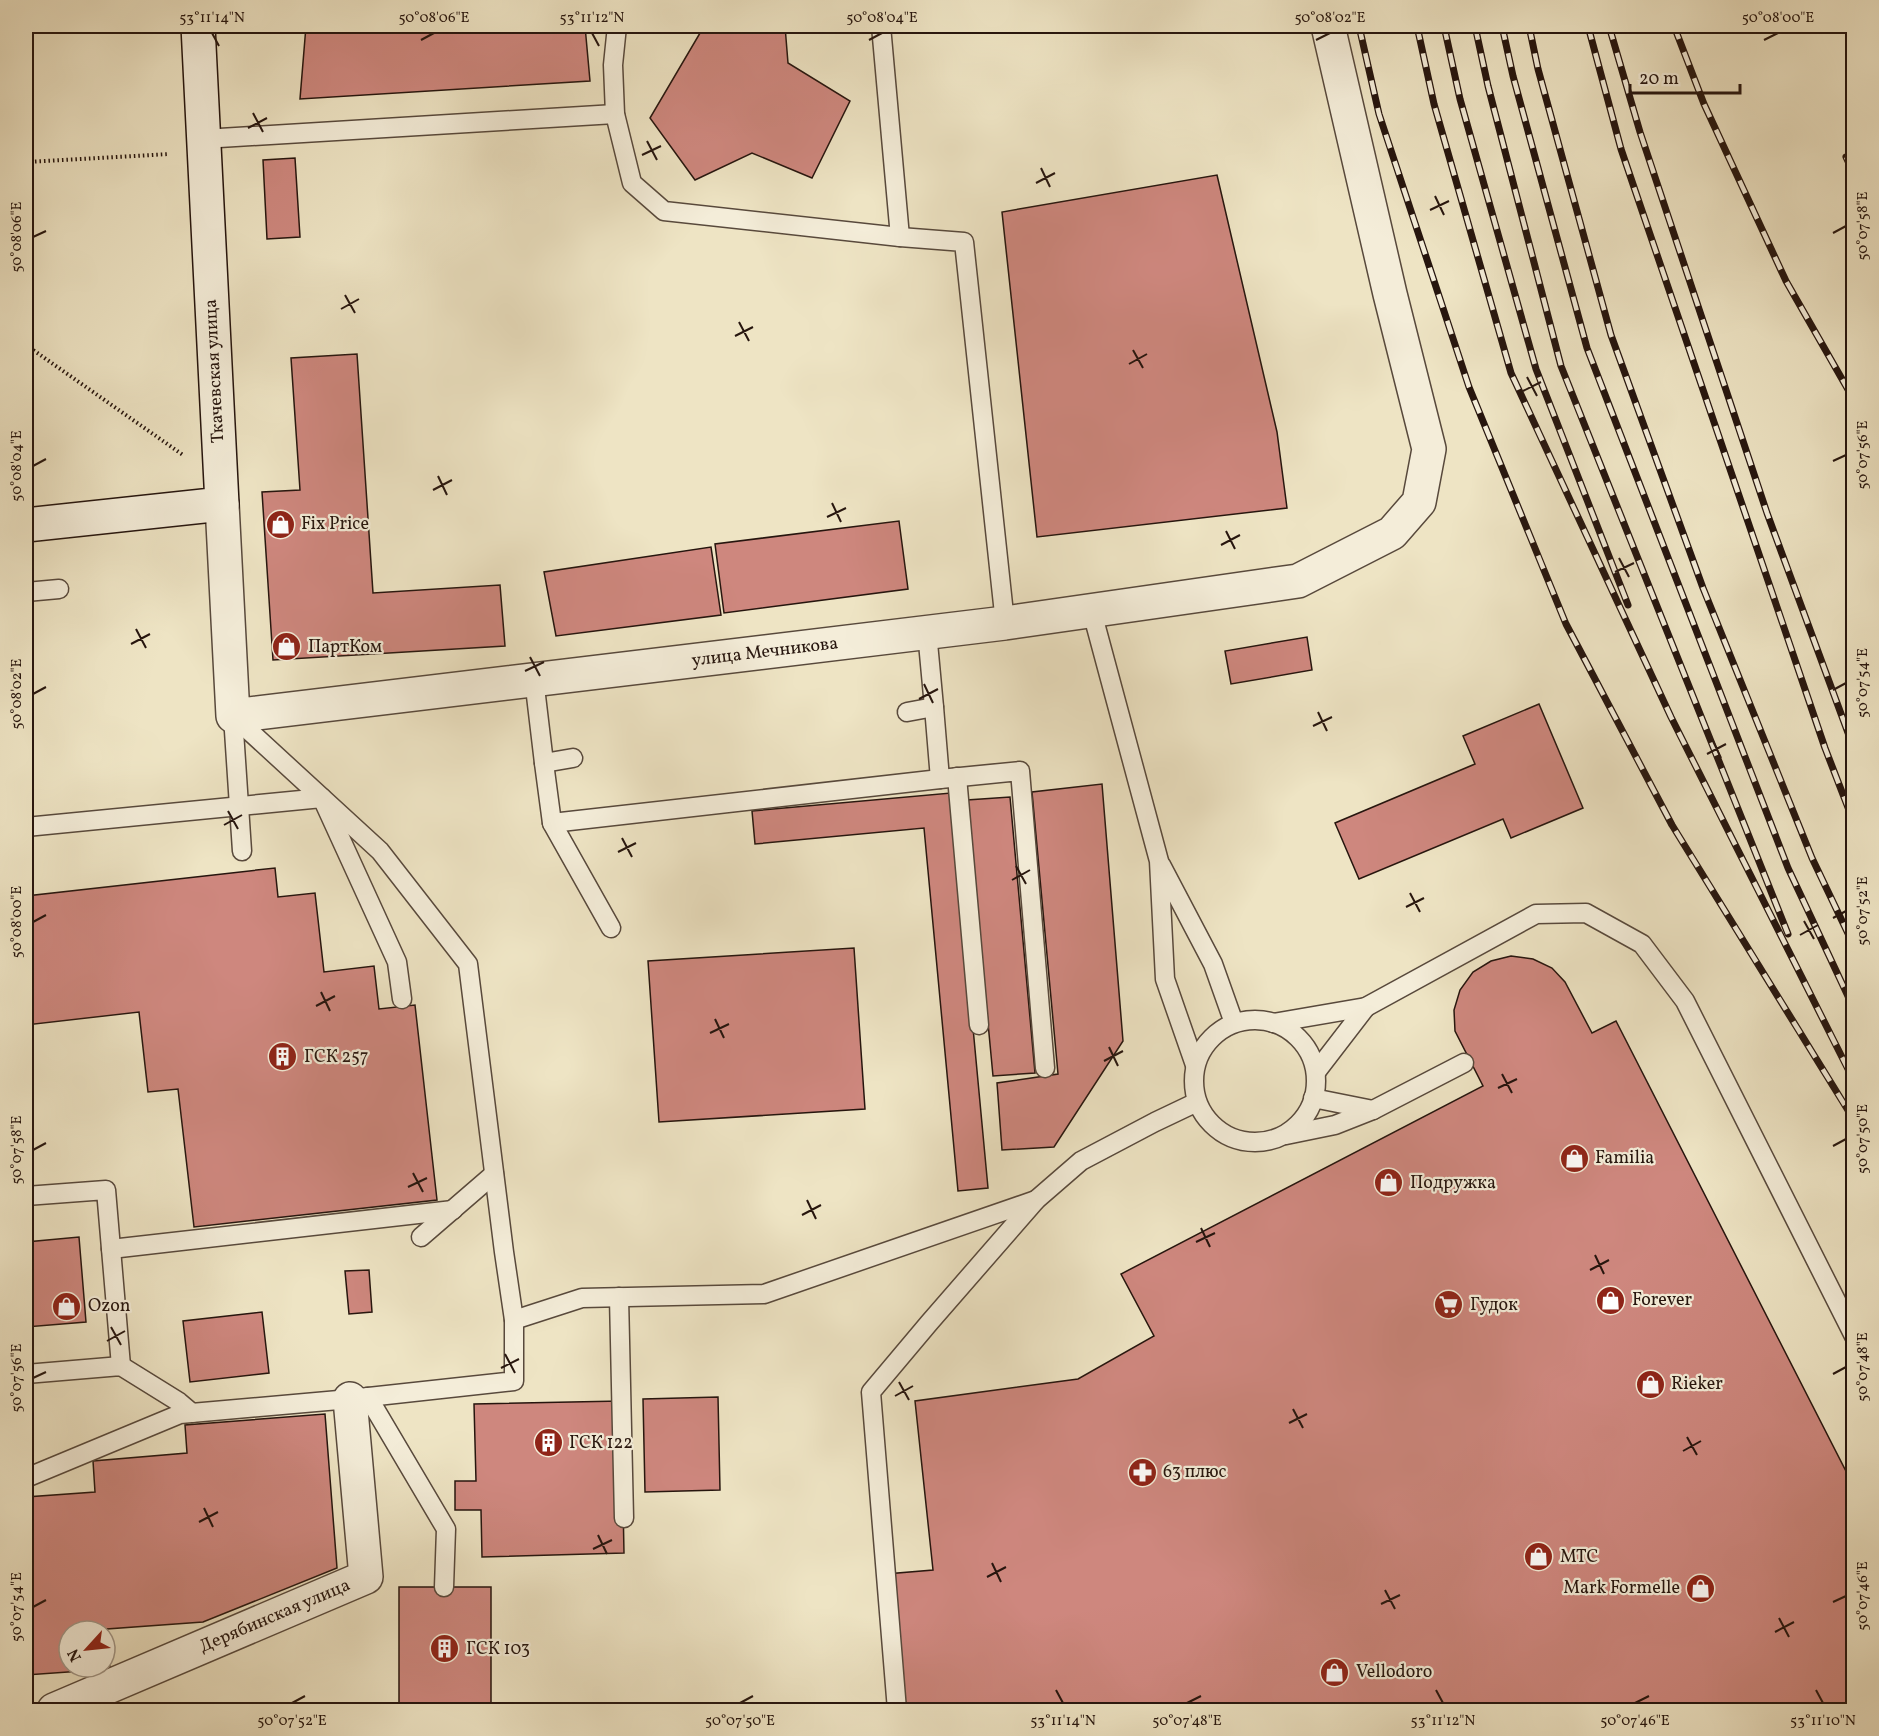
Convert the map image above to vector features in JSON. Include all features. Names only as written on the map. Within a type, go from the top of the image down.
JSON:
[{"type":"street","name":"Ткачевская улица","points":[[198,26],[233,716]]},
{"type":"street","name":"улица Мечникова","points":[[233,716],[1092,612],[1298,581],[1392,533],[1419,502],[1429,449],[1390,294],[1328,26]]},
{"type":"street","points":[[26,525],[221,493]]},
{"type":"street","name":"Дерябинская улица","points":[[54,1710],[366,1577],[359,1398]]},
{"type":"lane","points":[[617,26],[613,65],[615,114],[632,183],[664,211],[964,242],[1005,623]]},
{"type":"lane","points":[[881,26],[900,237]]},
{"type":"lane","points":[[204,146],[615,114]]},
{"type":"lane","points":[[26,592],[59,588]]},
{"type":"lane","points":[[1092,612],[1159,861],[1213,964],[1234,1023]]},
{"type":"lane","points":[[927,632],[934,707],[948,778],[979,1025]]},
{"type":"lane","points":[[534,679],[552,823],[611,928]]},
{"type":"lane","points":[[907,711],[934,707]]},
{"type":"lane","points":[[26,1478],[180,1414],[514,1381],[514,1320],[468,964],[380,851],[233,716]]},
{"type":"lane","points":[[233,716],[242,851]]},
{"type":"lane","points":[[544,763],[573,758]]},
{"type":"lane","points":[[552,823],[1020,771],[1045,1068]]},
{"type":"lane","points":[[26,826],[322,798]]},
{"type":"lane","points":[[322,798],[397,962],[402,999]]},
{"type":"lane","points":[[1159,861],[1164,979],[1195,1065]]},
{"type":"lane","points":[[1273,1023],[1366,1007],[1536,914],[1586,913],[1642,944],[1685,1001],[1854,1336]]},
{"type":"lane","points":[[1316,1072],[1366,1007]]},
{"type":"lane","points":[[1279,1137],[1304,1119],[1311,1106],[1316,1072],[1311,1057],[1302,1042],[1289,1030],[1273,1023],[1254,1020],[1234,1023],[1221,1029],[1202,1050],[1195,1065],[1193,1082],[1197,1102],[1207,1120],[1221,1132],[1237,1140],[1251,1143],[1279,1137],[1335,1125],[1373,1110],[1464,1063]]},
{"type":"lane","points":[[1313,1098],[1373,1110]]},
{"type":"lane","points":[[897,1710],[871,1392],[1036,1200],[1081,1161],[1197,1102]]},
{"type":"lane","points":[[422,1237],[494,1174]]},
{"type":"lane","points":[[26,1196],[106,1190],[121,1366]]},
{"type":"lane","points":[[514,1320],[582,1298],[764,1294],[1036,1200]]},
{"type":"lane","points":[[111,1248],[453,1209]]},
{"type":"lane","points":[[619,1297],[624,1518]]},
{"type":"lane","points":[[26,1374],[121,1366],[179,1402],[192,1413]]},
{"type":"lane","points":[[359,1398],[446,1530],[444,1587]]},
{"type":"path","points":[[26,162],[204,146]]},
{"type":"path","points":[[26,345],[221,493]]},
{"type":"building","points":[[306,26],[585,26],[590,81],[300,99]]},
{"type":"building","points":[[703,26],[785,26],[788,63],[850,101],[812,178],[752,153],[695,180],[650,118]]},
{"type":"building","points":[[295,158],[300,237],[267,239],[263,160]]},
{"type":"building","points":[[1217,175],[1277,432],[1287,508],[1037,537],[1002,212]]},
{"type":"building","points":[[357,354],[373,593],[500,585],[505,646],[273,660],[262,492],[300,490],[291,358]]},
{"type":"building","points":[[899,521],[908,589],[724,613],[715,544]]},
{"type":"building","points":[[711,547],[721,615],[556,636],[544,572]]},
{"type":"building","points":[[1307,637],[1312,670],[1231,684],[1225,651]]},
{"type":"building","points":[[1539,704],[1583,808],[1511,838],[1503,819],[1359,879],[1335,823],[1475,764],[1463,736]]},
{"type":"building","points":[[1102,784],[1123,1041],[1054,1147],[1002,1150],[997,1083],[1058,1074],[1032,792]]},
{"type":"building","points":[[951,793],[988,1188],[958,1191],[924,828],[755,844],[752,811]]},
{"type":"building","points":[[1010,797],[1035,1073],[993,1076],[967,800]]},
{"type":"building","name":"ГСК 257","points":[[275,868],[278,897],[315,893],[324,972],[374,966],[379,1009],[415,1005],[437,1200],[194,1227],[178,1089],[148,1092],[139,1012],[26,1025],[26,896]]},
{"type":"building","points":[[854,948],[865,1109],[659,1122],[648,961]]},
{"type":"building","name":"Гудок","points":[[1511,956],[1533,959],[1552,968],[1565,982],[1592,1033],[1616,1021],[1854,1487],[1854,1710],[905,1710],[886,1574],[933,1570],[915,1401],[1078,1379],[1154,1336],[1121,1274],[1483,1086],[1455,1031],[1454,1010],[1460,990],[1473,972],[1491,961]]},
{"type":"building","points":[[79,1237],[86,1322],[26,1327],[26,1242]]},
{"type":"building","points":[[369,1270],[372,1312],[349,1314],[345,1271]]},
{"type":"building","points":[[262,1312],[269,1373],[190,1382],[183,1321]]},
{"type":"building","points":[[718,1397],[720,1490],[645,1492],[643,1399]]},
{"type":"building","name":"ГСК 122","points":[[621,1401],[624,1553],[482,1557],[481,1510],[455,1510],[455,1481],[476,1481],[474,1404]]},
{"type":"building","points":[[325,1414],[337,1568],[203,1622],[117,1628],[117,1619],[57,1619],[57,1673],[26,1675],[26,1497],[95,1492],[93,1461],[187,1453],[185,1425]]},
{"type":"building","name":"ГСК 103","points":[[399,1587],[491,1587],[491,1710],[399,1710]]},
{"type":"railway","points":[[1359,26],[1379,114],[1469,387],[1566,624],[1672,825],[1854,1120]]},
{"type":"railway","points":[[1417,26],[1434,104],[1511,373],[1671,717],[1854,1081]]},
{"type":"railway","points":[[1444,26],[1460,99],[1536,369],[1628,605]]},
{"type":"railway","points":[[1475,26],[1488,86],[1561,366],[1788,934]]},
{"type":"railway","points":[[1502,26],[1513,76],[1587,348],[1788,868],[1854,1009]]},
{"type":"railway","points":[[1529,26],[1538,69],[1611,335],[1703,588],[1812,858],[1854,946]]},
{"type":"railway","points":[[1588,26],[1621,149],[1825,748],[1854,823]]},
{"type":"railway","points":[[1609,26],[1640,132],[1767,513],[1854,749]]},
{"type":"railway","points":[[1674,26],[1704,104],[1786,281],[1854,400]]},
{"type":"railway","points":[[1846,157],[1854,174]]},
{"type":"place","name":"Fix Price","points":[[280,524]]},
{"type":"place","name":"ПартКом","points":[[287,647]]},
{"type":"place","name":"ГСК 257","points":[[283,1057]]},
{"type":"place","name":"Familia","points":[[1574,1158]]},
{"type":"place","name":"Подружка","points":[[1389,1183]]},
{"type":"place","name":"Forever","points":[[1611,1300]]},
{"type":"place","name":"Гудок","points":[[1449,1305]]},
{"type":"place","name":"Ozon","points":[[67,1306]]},
{"type":"place","name":"Rieker","points":[[1650,1384]]},
{"type":"place","name":"ГСК 122","points":[[548,1443]]},
{"type":"place","name":"63 плюс","points":[[1142,1472]]},
{"type":"place","name":"МТС","points":[[1539,1557]]},
{"type":"place","name":"Mark Formelle","points":[[1701,1588]]},
{"type":"place","name":"ГСК 103","points":[[445,1649]]},
{"type":"place","name":"Vellodoro","points":[[1335,1672]]}]
